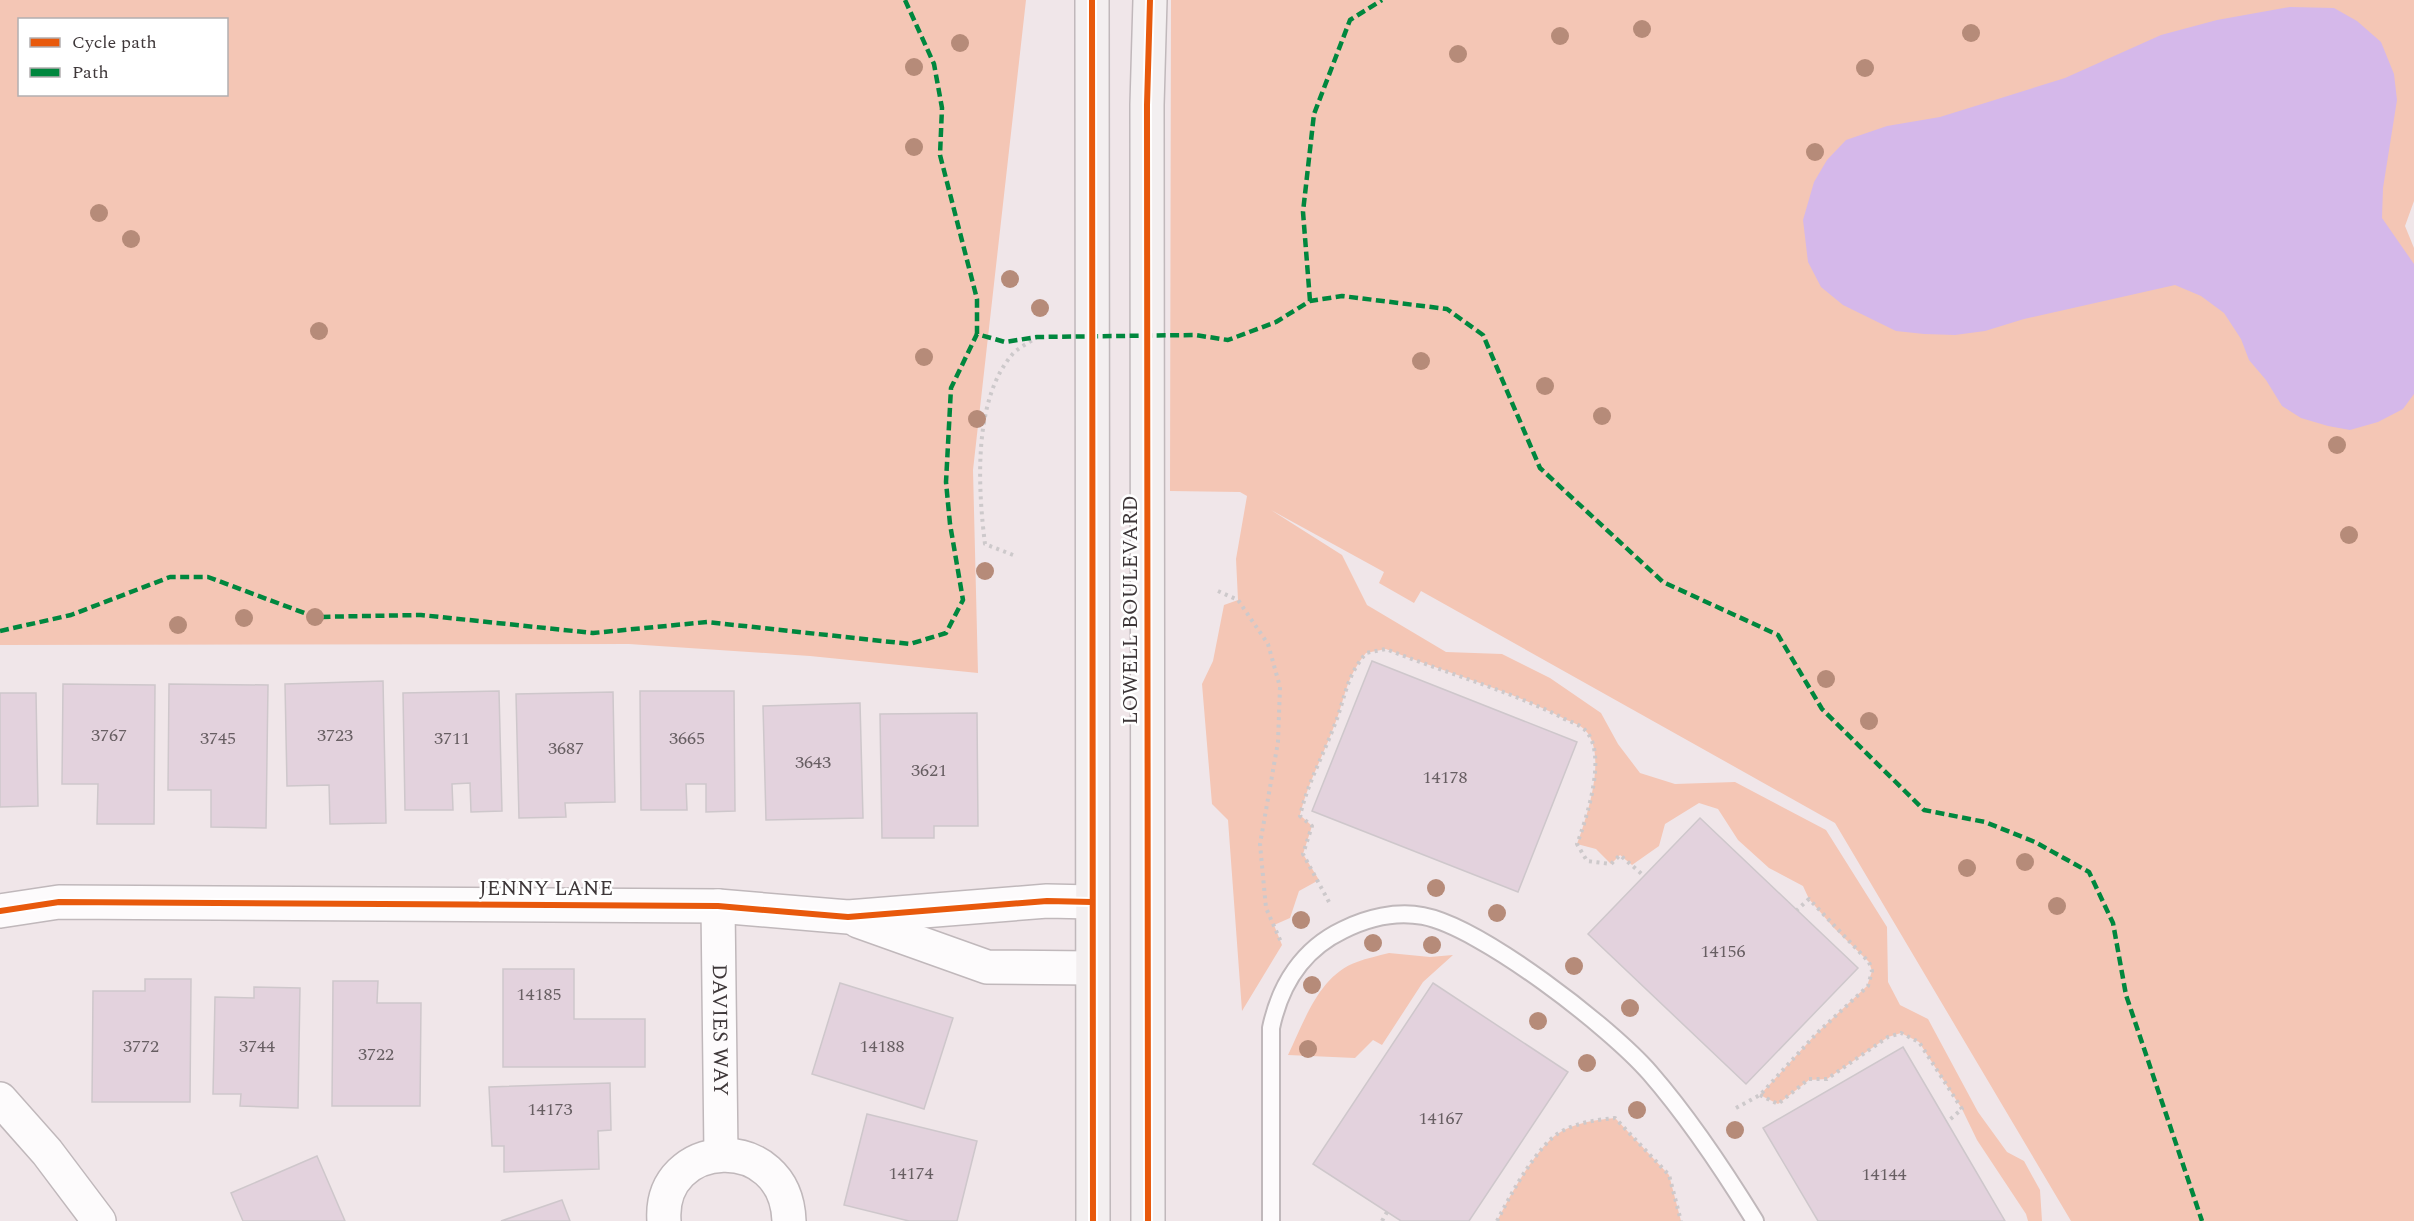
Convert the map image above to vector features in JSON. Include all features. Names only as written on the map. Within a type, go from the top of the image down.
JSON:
[{"type":"main road","name":"LOWELL BOULEVARD","points":[[1092,0],[1093,1221]]},
{"type":"main road","name":"LOWELL BOULEVARD","points":[[1148,1221],[1147,105],[1150,0]]},
{"type":"street","name":"JENNY LANE","points":[[0,912],[59,902],[718,906],[848,917],[1047,901],[1092,902]]},
{"type":"street","name":"DAVIES WAY","points":[[718,906],[721,1154]]},
{"type":"street","name":"JENNY LANE","points":[[848,917],[987,967],[1092,968]]},
{"type":"street","points":[[0,1100],[47,1152],[99,1221]]},
{"type":"street","points":[[664,1221],[666,1199],[681,1173],[693,1164],[721,1154],[751,1160],[770,1172],[783,1190],[789,1221]]},
{"type":"lane","points":[[1271,1221],[1271,1028],[1275,1007],[1294,969],[1325,939],[1363,920],[1403,915],[1424,916],[1462,930],[1548,986],[1592,1019],[1648,1070],[1690,1120],[1755,1221]]},
{"type":"path","points":[[1013,555],[986,544],[980,502],[985,418],[993,381],[1012,353],[1037,338]]},
{"type":"path","points":[[1218,591],[1238,600],[1268,644],[1280,687],[1278,741],[1260,844],[1266,908],[1282,945],[1302,961]]},
{"type":"path","points":[[1329,903],[1303,854],[1312,826],[1300,816],[1302,805],[1334,728],[1351,672],[1366,653],[1386,649],[1543,708],[1585,729],[1595,749],[1595,772],[1587,818],[1577,844],[1587,861],[1611,864],[1620,855],[1644,876]]},
{"type":"path","points":[[1736,1108],[1760,1095],[1816,1034],[1868,986],[1872,971],[1869,962],[1809,899],[1797,910]]},
{"type":"path","points":[[1760,1095],[1778,1104],[1809,1080],[1827,1079],[1888,1037],[1901,1033],[1919,1042],[1962,1109],[1947,1122]]},
{"type":"path","points":[[1497,1221],[1513,1190],[1551,1138],[1585,1122],[1615,1118],[1669,1175],[1681,1221]]},
{"type":"path","points":[[1382,1221],[1387,1212]]},
{"type":"shaded area","points":[[0,0],[1026,0],[973,470],[978,673],[810,656],[629,644],[0,645]]},
{"type":"shaded area","points":[[1171,0],[2414,0],[2414,201],[2405,226],[2414,248],[2414,1221],[2071,1221],[1835,823],[1421,591],[1414,603],[1379,583],[1384,572],[1271,510],[1342,555],[1367,605],[1446,652],[1502,654],[1550,678],[1601,713],[1618,744],[1640,773],[1675,784],[1735,782],[1826,830],[1887,927],[1888,982],[1900,1005],[1928,1019],[1978,1112],[2007,1152],[2024,1161],[2040,1190],[2042,1221],[2028,1221],[2026,1214],[1977,1140],[1962,1109],[1919,1042],[1901,1033],[1888,1037],[1827,1079],[1809,1080],[1778,1104],[1760,1095],[1816,1034],[1867,986],[1872,971],[1869,962],[1834,928],[1809,899],[1803,886],[1769,868],[1738,840],[1718,809],[1699,803],[1665,824],[1659,846],[1632,865],[1620,855],[1611,864],[1596,849],[1577,844],[1590,802],[1595,769],[1592,740],[1583,728],[1497,689],[1386,649],[1366,653],[1353,672],[1303,804],[1300,815],[1312,826],[1303,854],[1319,880],[1299,891],[1290,918],[1274,925],[1282,945],[1242,1011],[1228,820],[1212,804],[1202,684],[1213,661],[1224,605],[1238,600],[1236,559],[1247,496],[1240,492],[1170,491]]},
{"type":"shaded area","points":[[2290,7],[2334,8],[2357,21],[2381,42],[2394,74],[2397,100],[2383,188],[2382,218],[2414,264],[2414,394],[2403,409],[2378,422],[2350,430],[2301,418],[2282,406],[2266,380],[2249,360],[2241,339],[2224,313],[2201,296],[2175,285],[2024,319],[1985,331],[1955,335],[1896,331],[1843,305],[1821,287],[1808,262],[1803,220],[1814,182],[1827,160],[1846,140],[1887,126],[1940,117],[2065,78],[2161,35],[2217,20]]},
{"type":"shaded area","points":[[1389,953],[1430,957],[1453,955],[1423,982],[1382,1045],[1373,1040],[1355,1058],[1288,1055],[1314,1001],[1332,977],[1357,962]]},
{"type":"shaded area","points":[[1615,1118],[1669,1175],[1681,1221],[1497,1221],[1527,1168],[1550,1140],[1572,1127]]},
{"type":"building","points":[[1372,661],[1577,742],[1518,892],[1312,811]]},
{"type":"building","points":[[383,681],[386,823],[330,824],[329,785],[287,786],[285,684]]},
{"type":"building","points":[[63,684],[155,685],[154,824],[97,824],[98,784],[62,784]]},
{"type":"building","points":[[169,684],[268,685],[266,828],[211,827],[211,790],[168,790]]},
{"type":"building","points":[[499,691],[502,811],[471,812],[470,783],[452,784],[453,810],[405,810],[403,693]]},
{"type":"building","points":[[640,691],[734,691],[735,811],[706,812],[706,784],[686,784],[687,810],[641,810]]},
{"type":"building","points":[[613,692],[615,802],[565,803],[566,817],[519,818],[516,694]]},
{"type":"building","points":[[0,693],[36,693],[38,806],[0,807]]},
{"type":"building","points":[[860,703],[863,818],[766,820],[763,706]]},
{"type":"building","points":[[977,713],[978,826],[934,826],[934,838],[882,838],[880,714]]},
{"type":"building","points":[[1700,818],[1858,968],[1746,1084],[1588,934]]},
{"type":"building","points":[[503,969],[574,969],[574,1019],[645,1019],[645,1067],[503,1067]]},
{"type":"building","points":[[145,979],[191,979],[190,1102],[92,1102],[93,991],[145,991]]},
{"type":"building","points":[[333,981],[378,981],[377,1003],[421,1003],[420,1106],[332,1106]]},
{"type":"building","points":[[840,983],[953,1018],[924,1109],[812,1074]]},
{"type":"building","points":[[1433,983],[1568,1072],[1469,1221],[1401,1221],[1313,1164]]},
{"type":"building","points":[[254,987],[300,988],[298,1108],[240,1106],[241,1094],[213,1094],[215,997],[254,998]]},
{"type":"building","points":[[1903,1047],[2005,1221],[1818,1221],[1763,1128]]},
{"type":"building","points":[[610,1083],[611,1130],[598,1131],[599,1169],[504,1172],[504,1146],[492,1146],[489,1087]]},
{"type":"building","points":[[867,1114],[977,1141],[957,1221],[909,1221],[844,1205]]},
{"type":"building","points":[[317,1156],[345,1221],[243,1221],[231,1193]]},
{"type":"building","points":[[562,1200],[570,1221],[501,1221]]},
{"type":"marked path","points":[[905,0],[934,64],[942,108],[940,155],[977,299],[977,334]]},
{"type":"marked path","points":[[1310,301],[1303,212],[1314,114],[1350,20],[1382,0]]},
{"type":"marked path","points":[[0,631],[71,615],[170,577],[208,577],[315,617],[421,615],[593,633],[707,622],[910,644],[946,633],[963,600],[950,524],[946,482],[951,388],[977,334],[1005,342],[1037,337],[1195,335],[1228,340],[1276,322],[1310,301],[1342,296],[1447,309],[1483,335],[1540,468],[1663,582],[1778,635],[1822,709],[1924,810],[1985,822],[2035,842],[2089,872],[2113,923],[2126,995],[2202,1221]]},
{"type":"cycle path","points":[[1092,0],[1093,1221]]},
{"type":"cycle path","points":[[1148,1221],[1147,105],[1150,0]]},
{"type":"cycle path","points":[[0,911],[59,902],[718,906],[848,917],[1047,901],[1092,902]]}]
